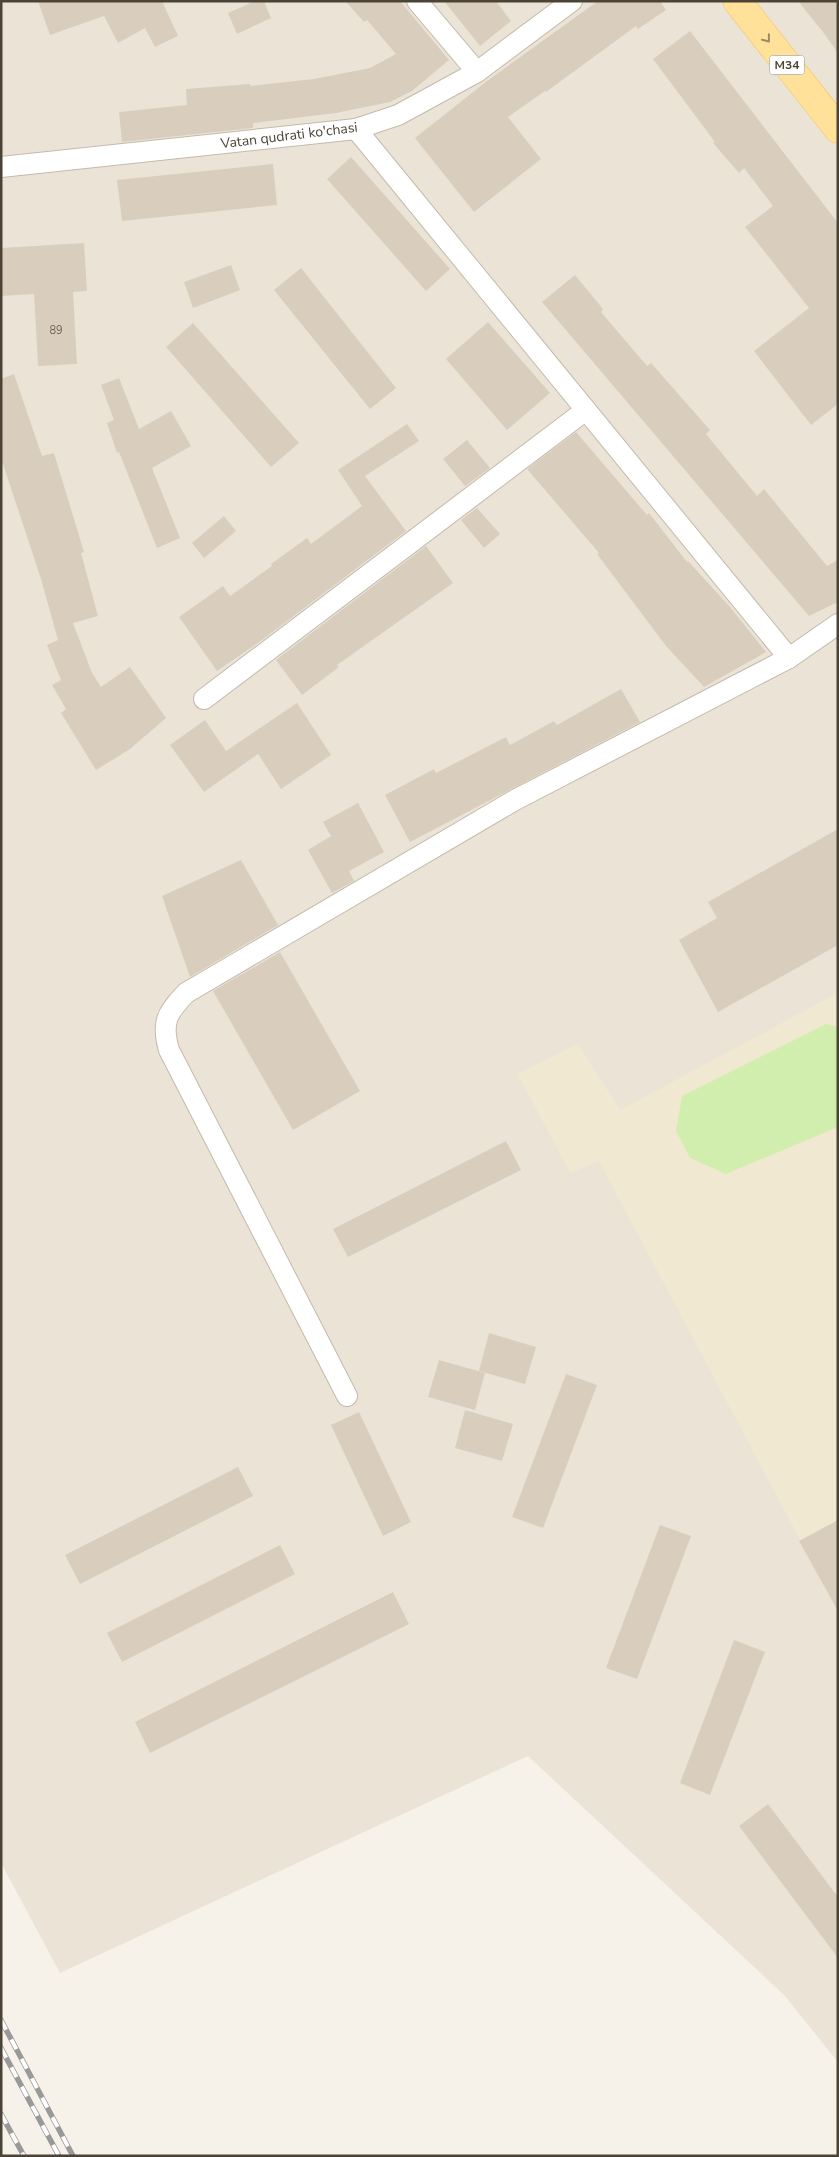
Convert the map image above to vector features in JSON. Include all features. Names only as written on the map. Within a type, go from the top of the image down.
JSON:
[{"type":"main road","name":"M34","points":[[737,1],[838,129]]},
{"type":"main road","name":"M34","points":[[760,1],[838,100]]},
{"type":"street","points":[[417,1],[477,72]]},
{"type":"street","name":"Vatan qudrati ko'chasi","points":[[1,167],[356,129],[398,115],[477,72],[572,1]]},
{"type":"street","points":[[356,129],[789,658]]},
{"type":"street","points":[[204,699],[586,410]]},
{"type":"street","points":[[347,1396],[169,1050],[164,1032],[169,1012],[186,994],[515,800],[789,658],[838,624]]},
{"type":"shaded area","points":[[1,1],[838,1],[838,2062],[784,1995],[528,1756],[60,1973],[1,1863]]},
{"type":"shaded area","points":[[838,993],[838,1611],[599,1161],[570,1173],[518,1074],[578,1044],[620,1110]]},
{"type":"green space","points":[[826,1024],[838,1027],[838,1127],[726,1174],[690,1158],[676,1131],[682,1096]]},
{"type":"building","points":[[38,1],[162,1],[178,36],[155,47],[145,28],[118,43],[104,16],[50,35]]},
{"type":"building","points":[[255,1],[264,1],[271,18],[237,34],[228,13]]},
{"type":"building","points":[[345,1],[400,1],[449,60],[412,91],[390,102],[336,113],[253,123],[253,128],[122,142],[119,112],[187,105],[186,89],[250,84],[250,86],[314,79],[370,68],[396,54],[367,20],[364,22]]},
{"type":"building","points":[[444,1],[496,1],[511,21],[480,46]]},
{"type":"building","points":[[598,1],[660,1],[666,10],[638,29],[636,26],[546,92],[508,117],[541,159],[474,212],[415,138],[487,81]]},
{"type":"building","points":[[798,1],[838,1],[838,53],[823,32]]},
{"type":"building","points":[[690,31],[838,223],[838,404],[811,425],[754,351],[809,308],[745,227],[773,206],[744,168],[739,173],[713,143],[715,142],[653,59]]},
{"type":"building","points":[[351,157],[450,269],[426,291],[327,179]]},
{"type":"building","points":[[273,164],[277,205],[122,221],[117,180]]},
{"type":"building","points":[[84,243],[87,291],[73,292],[77,364],[38,366],[34,294],[1,296],[1,248]]},
{"type":"building","points":[[231,265],[240,290],[193,308],[184,282]]},
{"type":"building","points":[[301,268],[396,388],[370,409],[274,290]]},
{"type":"building","points":[[575,275],[603,309],[601,312],[647,366],[651,363],[710,430],[706,434],[757,496],[764,489],[827,566],[838,560],[838,602],[809,616],[542,302]]},
{"type":"building","points":[[488,322],[550,393],[507,430],[446,359]]},
{"type":"building","points":[[193,323],[299,443],[271,467],[166,347]]},
{"type":"building","points":[[14,374],[42,456],[54,453],[84,552],[81,553],[98,616],[73,623],[92,673],[101,687],[130,667],[166,718],[130,749],[96,770],[61,713],[66,709],[52,685],[61,680],[47,645],[58,640],[41,579],[1,458],[1,379]]},
{"type":"building","points":[[119,378],[139,429],[171,411],[191,446],[152,468],[180,538],[157,548],[119,452],[117,453],[107,423],[114,420],[101,385]]},
{"type":"building","points":[[407,424],[419,441],[365,476],[406,531],[262,640],[217,671],[179,617],[223,586],[230,596],[307,538],[311,544],[362,506],[338,470]]},
{"type":"building","points":[[576,432],[647,515],[649,513],[687,562],[731,608],[766,652],[704,687],[666,646],[597,554],[599,553],[527,469]]},
{"type":"building","points":[[467,440],[490,468],[465,486],[443,459]]},
{"type":"building","points":[[477,508],[500,534],[484,548],[461,520]]},
{"type":"building","points":[[224,516],[236,531],[204,558],[192,543]]},
{"type":"building","points":[[426,546],[453,583],[337,665],[339,667],[302,695],[276,660]]},
{"type":"building","points":[[621,689],[640,722],[410,842],[385,795],[434,769],[436,773],[506,737],[510,745],[554,721],[557,725]]},
{"type":"building","points":[[297,703],[331,755],[281,789],[258,754],[204,792],[170,745],[205,720],[226,751]]},
{"type":"building","points":[[358,803],[384,852],[349,871],[354,881],[332,893],[308,850],[331,836],[323,822]]},
{"type":"building","points":[[838,829],[838,945],[718,1012],[679,940],[717,918],[708,902]]},
{"type":"building","points":[[241,860],[278,925],[190,977],[162,896]]},
{"type":"building","points":[[280,952],[360,1091],[293,1130],[213,991]]},
{"type":"building","points":[[506,1141],[521,1170],[348,1257],[333,1229]]},
{"type":"building","points":[[489,1333],[536,1347],[525,1384],[479,1371]]},
{"type":"building","points":[[439,1360],[485,1373],[475,1410],[428,1397]]},
{"type":"building","points":[[566,1374],[597,1385],[543,1528],[512,1517]]},
{"type":"building","points":[[465,1410],[513,1424],[502,1461],[455,1448]]},
{"type":"building","points":[[359,1412],[411,1522],[383,1536],[331,1425]]},
{"type":"building","points":[[238,1467],[253,1496],[80,1584],[65,1555]]},
{"type":"building","points":[[838,1520],[838,1611],[799,1541]]},
{"type":"building","points":[[660,1525],[691,1536],[637,1679],[606,1668]]},
{"type":"building","points":[[280,1545],[295,1574],[122,1662],[107,1633]]},
{"type":"building","points":[[393,1592],[409,1624],[150,1753],[135,1722]]},
{"type":"building","points":[[734,1640],[765,1652],[710,1795],[680,1783]]},
{"type":"building","points":[[768,1804],[838,1897],[838,1958],[739,1826]]},
{"type":"railway","points":[[1,2020],[73,2156]]},
{"type":"railway","points":[[1,2048],[59,2156]]},
{"type":"railway","points":[[1,2114],[24,2156]]}]
